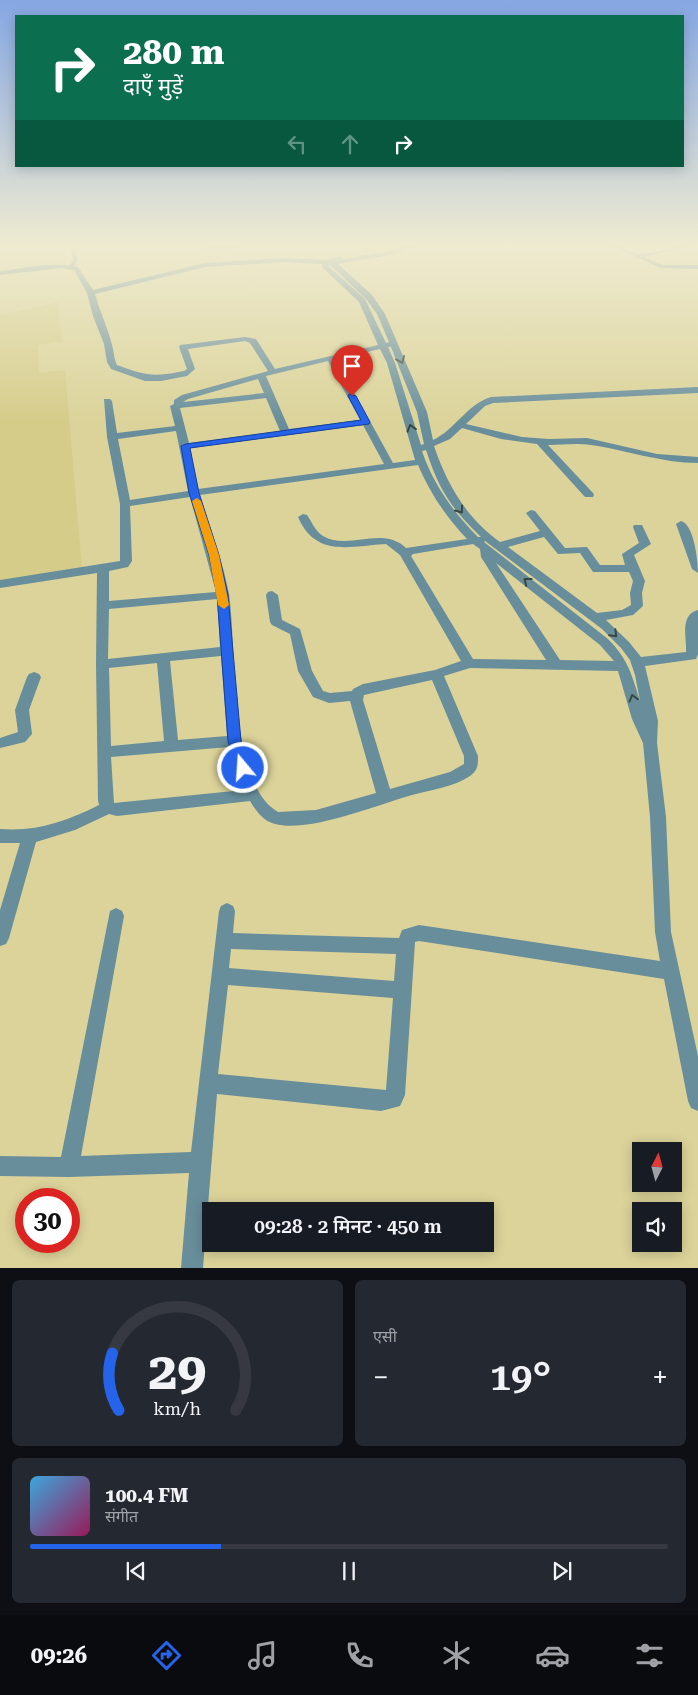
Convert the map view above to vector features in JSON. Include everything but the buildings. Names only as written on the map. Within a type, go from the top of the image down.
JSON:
[{"type":"street","points":[[93,304],[108,344],[111,362],[116,370],[151,378],[187,373],[191,369],[183,347],[242,339],[253,341],[271,369]]},
{"type":"street","points":[[375,304],[382,314],[391,363],[417,450],[429,480],[455,520],[604,642],[617,655],[624,666],[639,719],[650,743]]},
{"type":"street","points":[[389,344],[331,358],[271,369],[261,375],[185,397],[176,402],[175,406],[186,446],[194,493],[214,555],[223,595],[234,741],[247,781],[268,814],[285,818],[312,817],[385,798],[454,777],[464,772],[471,766],[471,756],[436,674]]},
{"type":"street","points":[[389,344],[417,399],[429,446],[447,490],[482,542],[487,557],[556,665]]},
{"type":"street","points":[[331,358],[390,466]]},
{"type":"street","points":[[261,375],[286,434]]},
{"type":"street","points":[[417,450],[447,438],[482,404],[499,399],[698,390]]},
{"type":"street","points":[[175,406],[269,394]]},
{"type":"street","points":[[402,401],[417,399]]},
{"type":"street","points":[[0,584],[103,568],[124,564],[126,561],[125,504],[107,401]]},
{"type":"street","points":[[186,446],[366,422]]},
{"type":"street","points":[[460,425],[494,434],[540,442],[592,442],[660,458],[698,460]]},
{"type":"street","points":[[112,437],[180,428]]},
{"type":"street","points":[[540,442],[589,495]]},
{"type":"street","points":[[125,504],[421,462]]},
{"type":"street","points":[[531,513],[562,552],[584,550],[595,568],[633,568]]},
{"type":"street","points":[[303,517],[314,534],[324,541],[388,541],[395,544],[405,554],[405,558],[468,663]]},
{"type":"street","points":[[681,524],[698,569]]},
{"type":"street","points":[[594,617],[626,613],[635,609],[639,584],[628,554],[645,544],[638,527]]},
{"type":"street","points":[[498,546],[546,533]]},
{"type":"street","points":[[405,554],[409,551],[482,542],[498,546],[535,571],[594,617],[625,645],[637,662],[642,675],[652,721],[650,743],[658,817],[660,912],[669,971],[698,1101]]},
{"type":"street","points":[[103,568],[103,752],[105,800],[108,808]]},
{"type":"street","points":[[102,606],[223,595]]},
{"type":"street","points":[[272,596],[276,622],[296,632],[305,670],[318,694],[329,698],[356,696],[363,689],[436,674],[468,663],[624,666]]},
{"type":"street","points":[[637,662],[694,660],[690,625],[698,614]]},
{"type":"street","points":[[102,664],[227,651]]},
{"type":"street","points":[[163,658],[172,746]]},
{"type":"street","points":[[0,743],[20,738],[25,734],[22,710],[34,677]]},
{"type":"street","points":[[356,696],[385,798]]},
{"type":"street","points":[[103,752],[234,741]]},
{"type":"street","points":[[0,836],[30,837],[75,824],[108,808],[117,810],[254,794]]},
{"type":"street","points":[[0,938],[30,837]]},
{"type":"street","points":[[192,1268],[200,1162],[226,911]]},
{"type":"street","points":[[69,1166],[116,916]]},
{"type":"street","points":[[208,1083],[381,1101],[393,1099],[395,1095],[405,946],[408,936],[419,932],[669,971]]},
{"type":"street","points":[[224,941],[405,946]]},
{"type":"street","points":[[218,976],[403,990]]},
{"type":"street","points":[[0,1166],[200,1162]]},
{"type":"shaded area","points":[[48,304],[58,304],[62,342],[38,345],[39,373],[65,370],[82,569],[0,582],[0,315]]},
{"type":"slow traffic","points":[[197,501],[214,555],[224,605]]},
{"type":"route","points":[[243,768],[234,741],[223,595],[214,555],[194,493],[186,446],[366,422],[352,396]]}]
